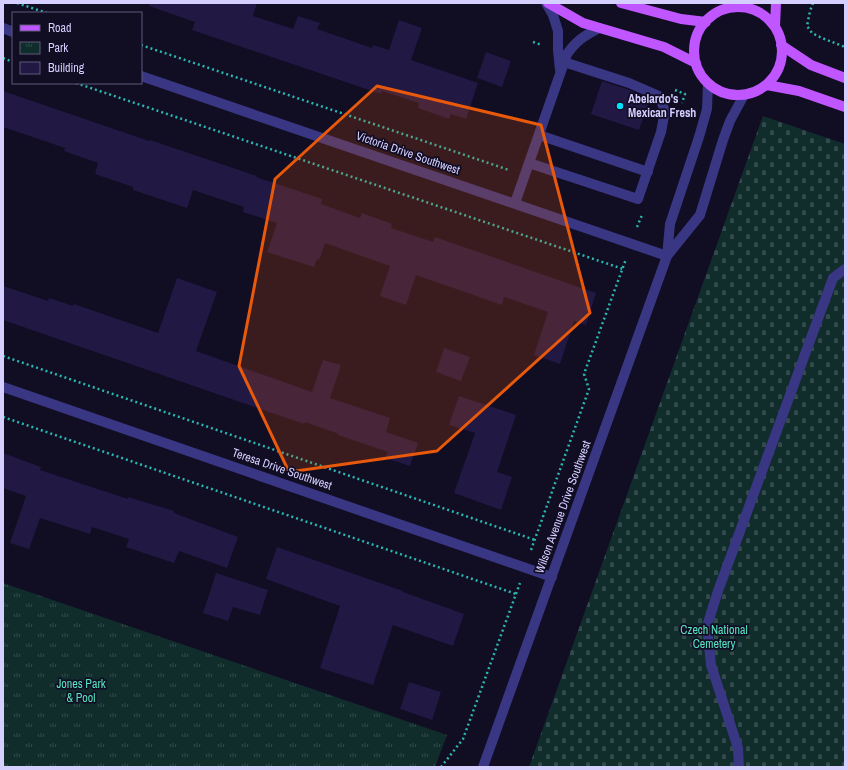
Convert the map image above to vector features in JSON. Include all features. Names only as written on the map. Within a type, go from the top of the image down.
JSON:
[{"type":"main road","points":[[547,3],[583,23],[664,47],[696,63]]},
{"type":"main road","points":[[621,3],[681,20],[706,22]]},
{"type":"main road","points":[[775,27],[776,3]]},
{"type":"main road","points":[[740,5],[756,10],[767,17],[775,27],[780,38],[782,50],[781,63],[776,75],[767,85],[756,92],[744,95],[731,95],[719,91],[708,83],[700,74],[696,63],[694,50],[696,38],[701,28],[709,18],[720,11],[740,5]]},
{"type":"main road","points":[[781,45],[810,65],[845,78]]},
{"type":"main road","points":[[767,85],[799,90],[845,107]]},
{"type":"street","points":[[547,3],[558,31],[558,50],[561,72]]},
{"type":"street","points":[[515,203],[567,54],[574,44],[587,34],[599,28]]},
{"type":"street","points":[[529,163],[638,200],[648,172],[661,132],[665,111],[659,96],[629,83],[564,62]]},
{"type":"street","name":"Victoria Drive Southwest","points":[[142,76],[667,256]]},
{"type":"street","name":"Wilson Avenue Drive Southwest","points":[[484,767],[667,256],[670,224],[707,109],[708,83]]},
{"type":"street","name":"Wilson Avenue Drive Southwest","points":[[667,256],[700,215],[727,127],[744,95]]},
{"type":"street","points":[[539,135],[648,172]]},
{"type":"street","points":[[739,767],[738,748],[711,665],[706,626],[833,278],[845,269]]},
{"type":"street","name":"Teresa Drive Southwest","points":[[3,387],[552,576]]},
{"type":"path","points":[[17,3],[44,12]]},
{"type":"path","points":[[813,3],[807,26],[812,33],[845,47]]},
{"type":"path","points":[[142,45],[525,176]]},
{"type":"path","points":[[79,84],[623,269]]},
{"type":"path","points":[[531,550],[589,389],[584,374],[626,258]]},
{"type":"path","points":[[3,356],[535,540]]},
{"type":"path","points":[[3,417],[516,594]]},
{"type":"path","points":[[441,767],[462,739],[520,583]]},
{"type":"highlighted area","points":[[377,86],[541,125],[590,313],[437,451],[289,472],[239,366],[275,179]]},
{"type":"green space","name":"Czech National Cemetery","points":[[763,116],[845,144],[845,767],[529,767]]},
{"type":"green space","name":"Jones Park & Pool","points":[[3,583],[447,735],[435,767],[3,767]]},
{"type":"building","points":[[150,3],[257,3],[253,16],[293,29],[298,16],[320,23],[317,29],[372,48],[373,45],[389,50],[399,20],[422,28],[411,60],[478,83],[466,119],[451,114],[449,119],[418,108],[419,103],[382,91],[381,94],[192,30],[195,22],[149,6]]},
{"type":"building","points":[[486,52],[511,61],[502,87],[477,78]]},
{"type":"building","name":"Abelardo's Mexican Fresh","points":[[602,81],[627,89],[650,99],[639,130],[591,114]]},
{"type":"building","points":[[3,91],[322,199],[321,204],[360,218],[362,213],[392,224],[391,228],[433,242],[435,237],[596,293],[586,325],[574,321],[560,364],[534,355],[548,312],[504,297],[502,305],[416,275],[406,305],[380,296],[390,266],[325,243],[319,260],[317,259],[314,267],[267,252],[277,223],[243,212],[244,207],[193,190],[187,208],[133,190],[133,187],[95,174],[98,163],[64,151],[65,148],[3,127]]},
{"type":"building","points":[[177,278],[217,292],[196,351],[312,392],[323,360],[341,365],[330,398],[390,418],[386,432],[418,443],[410,466],[385,458],[388,452],[338,435],[339,434],[305,422],[304,424],[3,320],[3,286],[48,301],[49,298],[73,306],[74,304],[158,333]]},
{"type":"building","points":[[444,348],[470,357],[461,381],[436,372]]},
{"type":"building","points":[[459,396],[516,415],[497,472],[512,477],[501,510],[454,493],[475,433],[449,425]]},
{"type":"building","points":[[3,453],[41,467],[40,470],[128,499],[128,497],[174,511],[174,513],[238,537],[227,568],[179,551],[174,563],[126,547],[129,539],[92,527],[90,534],[40,518],[29,549],[10,543],[26,496],[3,488]]},
{"type":"building","points":[[277,547],[464,614],[453,646],[393,625],[373,685],[320,668],[340,606],[266,579]]},
{"type":"building","points":[[216,573],[268,590],[260,615],[233,607],[228,621],[203,613]]},
{"type":"building","points":[[409,682],[441,692],[432,720],[400,709]]},
{"type":"place","name":"Abelardo's Mexican Fresh","points":[[620,106]]}]
